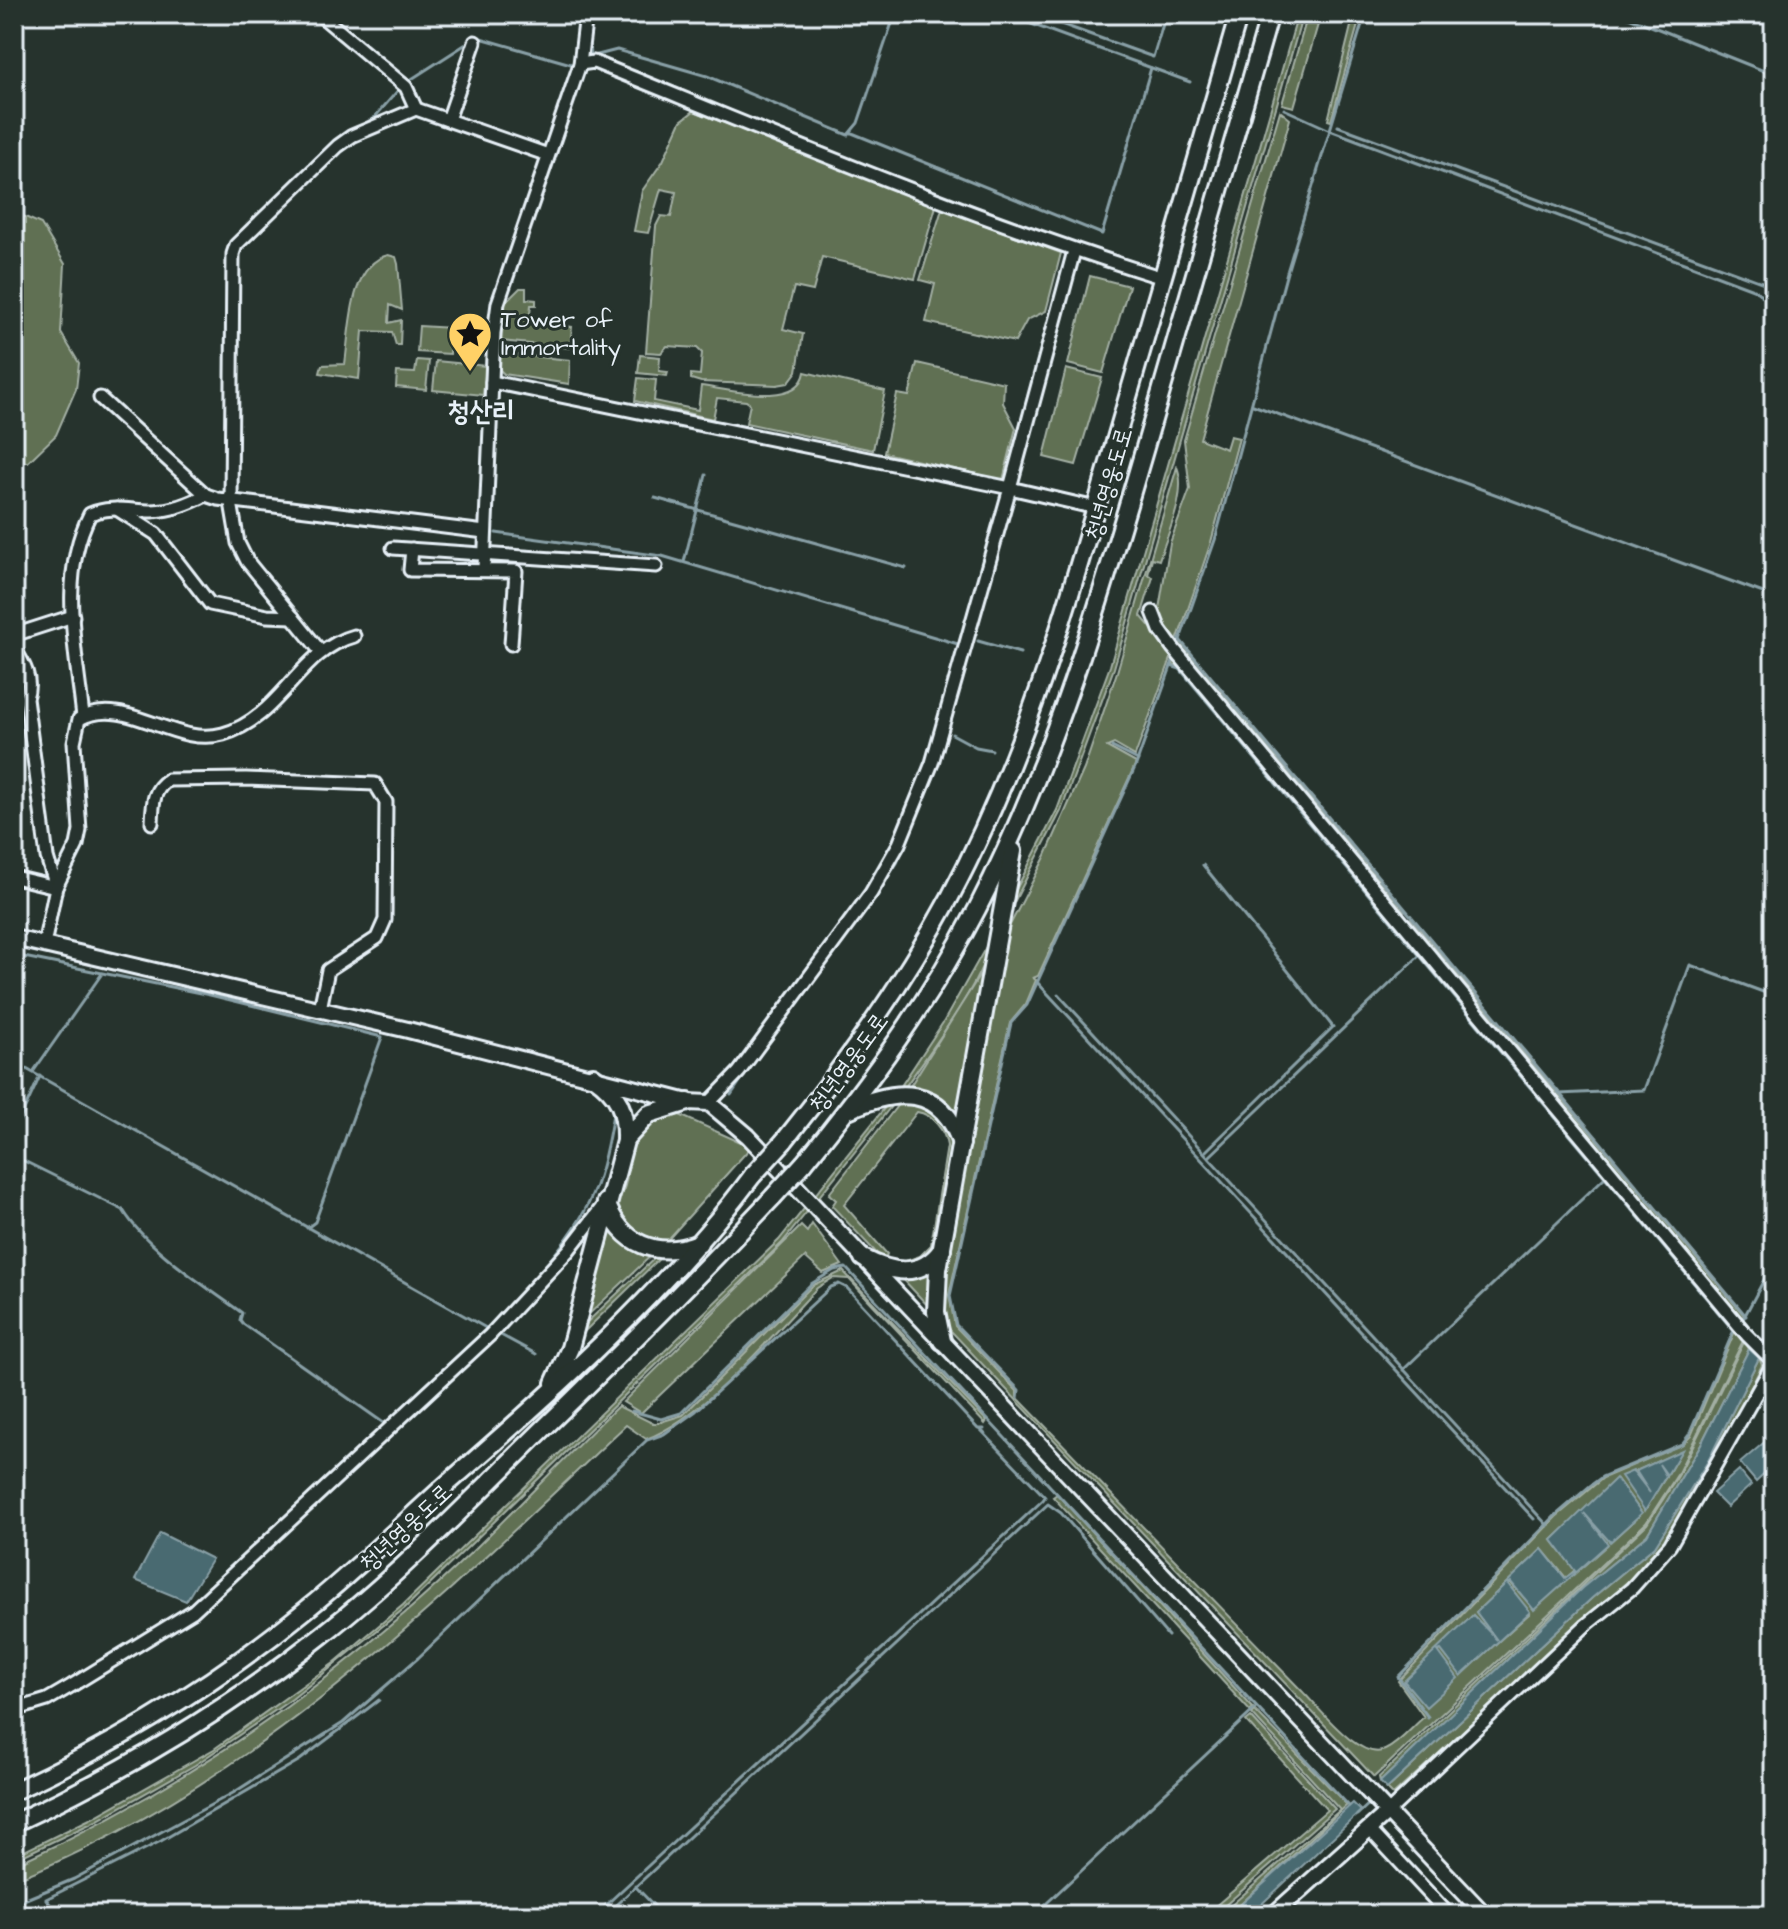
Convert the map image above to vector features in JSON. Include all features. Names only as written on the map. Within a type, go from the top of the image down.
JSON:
[{"type":"highway","name":"청년영웅도로","points":[[14,1791],[112,1741],[242,1658],[352,1571],[545,1398],[703,1241],[867,1032],[951,895],[1031,715],[1096,508],[1239,14]]},
{"type":"highway","name":"청년영웅도로","points":[[14,1823],[126,1767],[195,1726],[324,1633],[442,1528],[663,1312],[804,1163],[846,1111],[948,961],[977,909],[1059,726],[1099,605],[1270,14]]},
{"type":"highway","points":[[942,1341],[935,1294],[1007,874],[1032,792]]},
{"type":"highway","points":[[545,1398],[570,1348],[606,1202],[625,1141],[625,1119],[619,1100],[593,1076]]},
{"type":"highway","points":[[846,1111],[885,1096],[927,1099],[945,1111],[961,1145]]},
{"type":"highway","points":[[625,1141],[649,1114],[688,1102]]},
{"type":"highway","points":[[606,1202],[620,1230],[632,1241],[648,1248],[684,1249],[703,1241]]},
{"type":"highway","points":[[863,1258],[890,1270],[911,1270],[935,1260],[944,1245]]},
{"type":"main road","points":[[14,938],[320,1009],[688,1102],[709,1103],[748,1136],[1485,1915]]},
{"type":"main road","points":[[1273,1915],[1369,1829],[1386,1807]]},
{"type":"street","points":[[319,14],[406,87],[416,109]]},
{"type":"street","points":[[484,569],[498,303],[580,64],[586,14]]},
{"type":"street","points":[[448,120],[475,42]]},
{"type":"street","points":[[580,64],[594,62],[940,201],[1074,251],[1163,278]]},
{"type":"street","points":[[321,652],[247,561],[238,543],[231,502],[231,284],[236,245],[352,136],[416,109],[548,155]]},
{"type":"street","points":[[709,1103],[739,1072],[871,893],[899,844],[932,763],[1074,251]]},
{"type":"street","points":[[492,382],[878,458],[1096,508]]},
{"type":"street","points":[[100,398],[206,495],[231,502],[485,532]]},
{"type":"street","points":[[44,945],[56,887],[77,845],[80,830],[74,742],[76,727],[83,717],[71,572],[85,523],[90,514],[117,509],[153,511],[181,507],[206,495]]},
{"type":"street","points":[[117,509],[156,534],[210,604],[267,616],[293,617]]},
{"type":"street","points":[[393,548],[656,566]]},
{"type":"street","points":[[412,549],[410,570],[451,573],[460,568],[516,571],[511,644]]},
{"type":"street","points":[[1153,612],[1160,630],[1173,648],[1753,1342],[1774,1362],[1670,1545],[1632,1588],[1586,1625],[1386,1807]]},
{"type":"street","points":[[14,635],[73,616]]},
{"type":"street","points":[[83,717],[123,715],[147,719],[183,736],[222,735],[268,711],[321,652],[336,641],[354,636]]},
{"type":"street","points":[[14,648],[24,664],[30,687],[26,698],[47,857],[56,887]]},
{"type":"street","points":[[152,823],[154,796],[158,786],[168,780],[246,779],[375,784],[386,802],[385,920],[377,938],[328,970],[320,1009]]},
{"type":"street","points":[[14,877],[56,887]]},
{"type":"street","points":[[14,1710],[47,1700],[193,1611],[494,1331],[568,1251],[606,1202]]},
{"type":"street","points":[[1369,1829],[1449,1915]]},
{"type":"green space","points":[[1298,14],[1303,14],[1114,668],[1061,811],[1008,914],[1007,907],[1057,810],[1110,666]]},
{"type":"green space","points":[[1308,14],[1321,14],[1294,107],[1282,104]]},
{"type":"green space","points":[[1354,14],[1361,14],[1331,121],[1328,120]]},
{"type":"green space","points":[[694,111],[936,206],[915,279],[822,257],[813,291],[794,287],[783,329],[803,334],[797,371],[788,383],[701,382],[691,379],[691,374],[700,375],[702,353],[697,348],[667,346],[661,353],[646,352],[656,226],[661,216],[671,217],[676,192],[661,189],[648,233],[634,231],[642,191],[663,161],[681,121]]},
{"type":"green space","points":[[1280,111],[1290,119],[1200,439],[1226,449],[1230,436],[1239,438],[1211,542],[1176,644],[1161,624],[1159,609],[1170,543],[1190,489],[1184,440]]},
{"type":"green space","points":[[942,209],[1061,253],[1046,311],[1027,320],[1015,342],[926,322],[935,284],[920,280]]},
{"type":"green space","points":[[14,212],[41,224],[65,264],[61,333],[79,363],[76,389],[56,435],[28,462],[14,462]]},
{"type":"green space","points":[[388,255],[396,257],[398,264],[402,310],[390,305],[389,323],[401,320],[400,345],[396,345],[392,332],[363,331],[359,379],[320,373],[322,365],[345,364],[359,285],[375,261]]},
{"type":"green space","points":[[1090,276],[1129,286],[1103,373],[1068,364]]},
{"type":"green space","points":[[520,288],[526,288],[526,299],[536,300],[536,305],[531,305],[529,323],[572,327],[570,348],[501,341],[504,304]]},
{"type":"green space","points":[[419,326],[452,328],[450,354],[417,352]]},
{"type":"green space","points":[[500,353],[570,360],[569,384],[504,374],[500,370]]},
{"type":"green space","points":[[640,355],[660,357],[659,371],[668,372],[667,376],[638,373]]},
{"type":"green space","points":[[417,360],[429,361],[426,390],[396,387],[397,372],[415,373]]},
{"type":"green space","points":[[436,361],[486,366],[483,395],[433,390]]},
{"type":"green space","points":[[917,363],[1004,383],[1003,403],[1016,428],[1003,480],[884,453],[897,394],[909,396]]},
{"type":"green space","points":[[1066,369],[1102,378],[1076,465],[1044,457]]},
{"type":"green space","points":[[805,372],[885,391],[873,450],[746,423],[750,404],[746,401],[717,398],[713,419],[635,401],[638,378],[656,380],[654,401],[698,410],[701,386],[743,393],[776,393],[790,390],[800,383]]},
{"type":"green space","points":[[1177,467],[1180,477],[1178,501],[1159,560],[1152,558],[1148,575],[1153,577],[1141,616],[1173,653],[1135,756],[1114,744],[1107,747],[1136,763],[1038,976],[1033,978],[1036,980],[1026,1004],[1010,1023],[949,1295],[955,1326],[1017,1391],[1017,1397],[1340,1731],[1352,1741],[1375,1752],[1396,1743],[1424,1717],[1398,1681],[1556,1517],[1603,1478],[1683,1444],[1691,1436],[1735,1331],[1420,954],[1422,952],[1744,1339],[1677,1475],[1646,1523],[1374,1777],[950,1330],[942,1309],[945,1272],[1008,929],[1046,855],[1084,769],[1117,672]],"holes":[[[1681,1451],[1668,1474],[1658,1465],[1666,1477],[1644,1510],[1633,1471],[1649,1493],[1636,1471]],[[1617,1479],[1642,1513],[1611,1541],[1586,1511],[1584,1513],[1607,1545],[1534,1609],[1510,1582],[1508,1584],[1530,1613],[1461,1675],[1441,1650],[1438,1652],[1473,1615],[1495,1642],[1497,1640],[1476,1612],[1542,1549],[1566,1578],[1575,1570],[1552,1540]]]},
{"type":"green space","points":[[1181,642],[1404,911],[1402,913],[1179,646]]},
{"type":"green space","points":[[1175,658],[1417,950],[1180,668],[1173,665]]},
{"type":"green space","points":[[1410,917],[1744,1315],[1741,1319]]},
{"type":"green space","points":[[991,938],[987,955],[967,995],[903,1090],[897,1092],[944,1021]]},
{"type":"green space","points":[[990,959],[960,1126],[907,1091]]},
{"type":"green space","points":[[907,1100],[930,1107],[955,1138],[935,1254],[921,1262],[900,1263],[920,1256],[931,1245],[947,1146],[944,1134],[933,1119],[917,1112],[844,1205],[887,1254],[884,1261],[832,1206],[836,1200],[829,1194],[900,1102]]},
{"type":"green space","points":[[893,1104],[782,1243],[405,1608],[292,1699],[195,1765],[96,1821],[14,1860],[14,1856],[94,1817],[214,1749],[334,1663],[403,1605],[779,1240],[887,1105]]},
{"type":"green space","points":[[673,1112],[751,1147],[664,1244],[631,1233],[615,1205],[622,1193],[634,1144],[653,1122]]},
{"type":"green space","points":[[608,1221],[655,1252],[584,1319]]},
{"type":"green space","points":[[812,1224],[842,1265],[823,1273],[805,1257],[641,1413],[623,1402],[801,1226],[807,1232]]},
{"type":"green space","points":[[659,1254],[664,1254],[584,1332],[583,1326]]},
{"type":"green space","points":[[932,1268],[930,1308],[901,1277]]},
{"type":"green space","points":[[843,1271],[987,1421],[985,1424],[849,1279],[833,1278],[817,1288],[737,1372],[691,1413],[646,1439],[626,1425],[415,1621],[265,1741],[185,1794],[102,1841],[14,1880],[14,1865],[119,1813],[169,1784],[267,1721],[360,1651],[460,1563],[618,1406],[654,1424],[683,1415],[813,1285]]},
{"type":"green space","points":[[1745,1340],[1749,1349],[1701,1444],[1647,1535],[1582,1588],[1380,1782],[1379,1777],[1647,1524],[1678,1476]]},
{"type":"green space","points":[[1759,1358],[1762,1365],[1725,1441],[1662,1550],[1393,1795],[1387,1789],[1592,1598],[1655,1546],[1708,1461]]},
{"type":"green space","points":[[1057,1494],[1253,1708],[1250,1711],[1053,1497]]},
{"type":"green space","points":[[1255,1711],[1347,1805],[1229,1915],[1220,1915],[1340,1810],[1252,1714]]},
{"type":"green space","points":[[1251,1717],[1335,1809],[1214,1915],[1205,1915],[1327,1810],[1246,1721]]},
{"type":"water","points":[[1749,1349],[1759,1358],[1708,1461],[1655,1546],[1592,1598],[1387,1789],[1380,1782],[1582,1588],[1647,1535],[1701,1444]]},
{"type":"water","points":[[1767,1440],[1774,1449],[1774,1465],[1756,1482],[1740,1463]]},
{"type":"water","points":[[1682,1450],[1667,1475],[1659,1464],[1666,1476],[1645,1511],[1621,1476],[1633,1471],[1650,1493],[1636,1471]]},
{"type":"water","points":[[1739,1470],[1751,1485],[1727,1507],[1713,1493]]},
{"type":"water","points":[[1616,1478],[1642,1513],[1610,1542],[1584,1513],[1608,1544],[1534,1610],[1511,1582],[1508,1584],[1530,1612],[1461,1676],[1441,1650],[1438,1651],[1458,1678],[1426,1707],[1404,1681],[1473,1615],[1497,1640],[1476,1612],[1542,1549],[1565,1578],[1575,1571],[1552,1540]]},
{"type":"water","points":[[160,1533],[212,1559],[186,1601],[135,1580]]},
{"type":"water","points":[[1353,1803],[1361,1811],[1250,1915],[1229,1915]]},
{"type":"waterway","points":[[590,57],[617,50],[707,76],[848,135],[858,123],[895,14]]},
{"type":"waterway","points":[[1004,14],[1190,82]]},
{"type":"waterway","points":[[1033,14],[1153,57],[1166,14]]},
{"type":"waterway","points":[[1177,648],[1215,540],[1287,272],[1365,14]]},
{"type":"waterway","points":[[1621,14],[1774,75]]},
{"type":"waterway","points":[[407,82],[477,37],[571,64]]},
{"type":"waterway","points":[[588,41],[592,57]]},
{"type":"waterway","points":[[852,133],[1102,234],[1151,68]]},
{"type":"waterway","points":[[356,129],[374,118],[400,88]]},
{"type":"waterway","points":[[1284,109],[1330,130],[1753,289],[1767,299],[1774,296]]},
{"type":"waterway","points":[[1338,126],[1767,284],[1774,290]]},
{"type":"waterway","points":[[1253,405],[1774,597]]},
{"type":"waterway","points":[[684,562],[706,475]]},
{"type":"waterway","points":[[655,498],[906,568]]},
{"type":"waterway","points":[[496,533],[662,556],[958,644]]},
{"type":"waterway","points":[[1180,640],[1746,1316]]},
{"type":"waterway","points":[[978,641],[1020,653]]},
{"type":"waterway","points":[[1018,1398],[1019,1390],[956,1325],[950,1296],[1011,1023],[1027,1005],[1136,765],[1175,655]]},
{"type":"waterway","points":[[1171,666],[1180,669],[1733,1330]]},
{"type":"waterway","points":[[952,734],[976,747],[992,750]]},
{"type":"waterway","points":[[1112,747],[1138,760]]},
{"type":"waterway","points":[[874,897],[897,863],[918,815]]},
{"type":"waterway","points":[[1203,865],[1333,1027],[1206,1151]]},
{"type":"waterway","points":[[14,955],[210,995],[382,1037],[315,1222],[307,1228]]},
{"type":"waterway","points":[[1210,1156],[1420,955]]},
{"type":"waterway","points":[[1559,1094],[1644,1090],[1690,965],[1774,996]]},
{"type":"waterway","points":[[33,1072],[101,975]]},
{"type":"waterway","points":[[1037,982],[1534,1519]]},
{"type":"waterway","points":[[1058,994],[1548,1526]]},
{"type":"waterway","points":[[14,1062],[486,1328]]},
{"type":"waterway","points":[[731,1095],[751,1065]]},
{"type":"waterway","points":[[14,1132],[40,1076]]},
{"type":"waterway","points":[[535,1278],[568,1238],[589,1203],[602,1165],[613,1114]]},
{"type":"waterway","points":[[14,1156],[123,1210],[146,1239],[161,1252],[242,1313],[240,1320],[243,1324],[385,1424],[497,1319]]},
{"type":"waterway","points":[[1403,1370],[1604,1178]]},
{"type":"waterway","points":[[1743,1319],[1774,1261]]},
{"type":"waterway","points":[[632,1411],[661,1419],[681,1413],[811,1284],[834,1270],[846,1268],[1349,1806]]},
{"type":"waterway","points":[[14,1904],[74,1879],[233,1793],[343,1723],[418,1658],[647,1440],[664,1434],[696,1411],[831,1287],[839,1284],[847,1288],[978,1429],[984,1429]]},
{"type":"waterway","points":[[1428,1717],[1398,1677],[1554,1517],[1590,1486],[1602,1477],[1682,1444],[1689,1435],[1734,1330]]},
{"type":"waterway","points":[[497,1333],[536,1354]]},
{"type":"waterway","points":[[595,1915],[1043,1500],[1045,1497],[981,1430]]},
{"type":"waterway","points":[[605,1915],[1048,1504],[1061,1513],[1168,1636]]},
{"type":"waterway","points":[[58,1915],[46,1899],[161,1841],[300,1760],[379,1700]]},
{"type":"waterway","points":[[1034,1915],[1256,1708]]},
{"type":"waterway","points":[[1357,1815],[1372,1801]]},
{"type":"waterway","points":[[635,1886],[663,1915]]},
{"type":"place","name":"Tower of Immortality","points":[[470,373]]},
{"type":"district","name":"청산리","points":[[481,411]]}]
